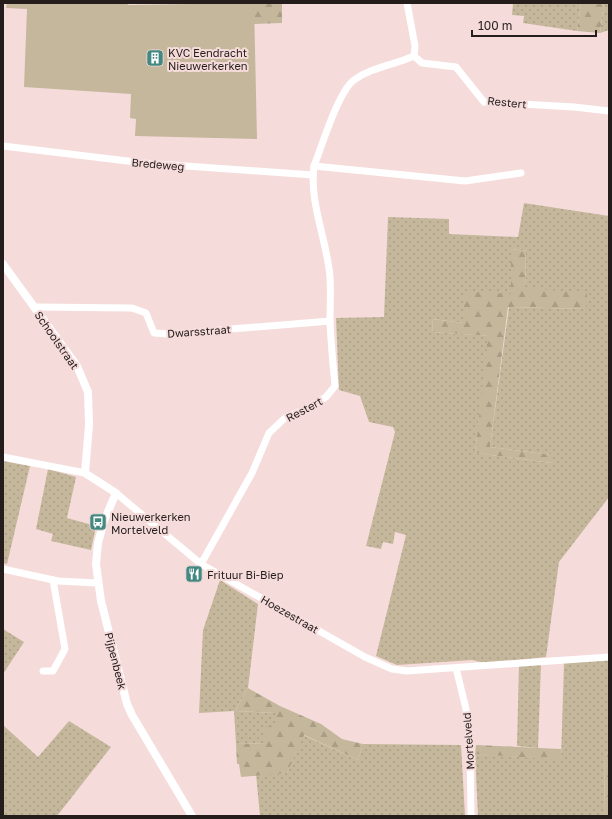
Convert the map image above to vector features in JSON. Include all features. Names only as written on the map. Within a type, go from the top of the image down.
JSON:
[{"type":"street","points":[[407,3],[415,46],[414,56]]},
{"type":"street","name":"Restert","points":[[202,564],[252,473],[269,433],[286,417],[304,410],[326,397],[335,386],[330,321],[330,277],[326,246],[317,211],[313,175],[314,166],[335,111],[353,81],[380,67],[414,56],[422,63],[456,67],[484,102],[574,107],[609,111]]},
{"type":"street","name":"Bredeweg","points":[[3,146],[144,163],[313,175]]},
{"type":"street","points":[[314,166],[465,181],[521,173]]},
{"type":"street","name":"Schoolstraat","points":[[3,264],[77,366],[88,392],[89,425],[85,473]]},
{"type":"street","name":"Dwarsstraat","points":[[34,307],[132,308],[146,313],[154,333],[169,334],[330,321]]},
{"type":"street","name":"Hoezestraat","points":[[3,457],[85,473],[116,493],[202,564],[365,657],[392,669],[407,671],[609,657]]},
{"type":"street","name":"Pijpenbeek","points":[[116,493],[104,521],[98,543],[96,564],[97,583],[127,704],[192,816]]},
{"type":"street","points":[[3,569],[53,580],[97,583]]},
{"type":"street","points":[[43,671],[53,671],[65,648],[53,580]]},
{"type":"street","name":"Mortelveld","points":[[456,668],[466,709],[470,747],[471,816]]},
{"type":"green space","points":[[7,3],[127,3],[128,5],[254,3],[257,139],[135,136],[136,119],[130,118],[131,94],[24,87],[27,9],[6,8]]},
{"type":"green space","points":[[254,3],[291,3],[282,4],[282,23],[254,24]]},
{"type":"green space","points":[[513,3],[581,3],[577,31],[523,23],[524,16],[512,15]]},
{"type":"green space","points":[[581,3],[604,3],[600,33],[577,31]]},
{"type":"green space","points":[[604,3],[609,3],[609,30],[600,33]]},
{"type":"green space","points":[[524,203],[609,216],[609,497],[559,562],[546,657],[485,663],[472,660],[397,665],[376,656],[406,535],[395,532],[393,544],[383,542],[381,549],[366,546],[395,432],[393,427],[369,422],[360,396],[339,390],[336,318],[384,317],[388,217],[449,219],[449,234],[518,237]],"holes":[[[511,249],[526,251],[525,288],[586,309],[509,307],[490,447],[552,455],[552,463],[475,453],[489,336],[432,332],[433,319],[463,323],[512,294]]]},
{"type":"green space","points":[[511,249],[526,251],[525,288],[587,293],[586,309],[508,307],[490,447],[552,455],[552,463],[475,453],[488,336],[432,332],[433,319],[463,323],[465,291],[511,294]]},
{"type":"green space","points":[[3,461],[30,466],[7,564],[3,563]]},
{"type":"green space","points":[[48,469],[76,477],[67,518],[96,526],[91,550],[51,541],[53,534],[36,529]]},
{"type":"green space","points":[[220,580],[258,604],[248,688],[235,711],[275,713],[275,726],[265,743],[236,744],[234,711],[199,713],[203,630]]},
{"type":"green space","points":[[3,629],[24,642],[3,674]]},
{"type":"green space","points":[[609,660],[609,751],[605,755],[604,816],[478,816],[475,754],[561,759],[564,662]]},
{"type":"green space","points":[[541,664],[538,748],[517,746],[519,666]]},
{"type":"green space","points":[[248,688],[280,706],[321,724],[342,739],[363,744],[358,760],[304,735],[287,773],[241,777],[239,764],[237,764],[236,744],[265,743],[264,727],[275,726],[275,713],[235,711]]},
{"type":"green space","points":[[69,721],[111,747],[57,816],[3,816],[3,725],[38,757]]},
{"type":"green space","points":[[303,735],[358,760],[363,744],[461,745],[465,816],[260,816],[256,774],[287,773]]},
{"type":"green space","points":[[476,745],[561,749],[561,760],[475,754]]},
{"type":"green space","points":[[609,751],[609,816],[604,816],[605,755]]},
{"type":"place","name":"KVC Eendracht Nieuwerkerken","points":[[155,58]]},
{"type":"place","name":"Nieuwerkerken Mortelveld","points":[[98,522]]},
{"type":"place","name":"Frituur Bi-Biep","points":[[194,574]]}]
